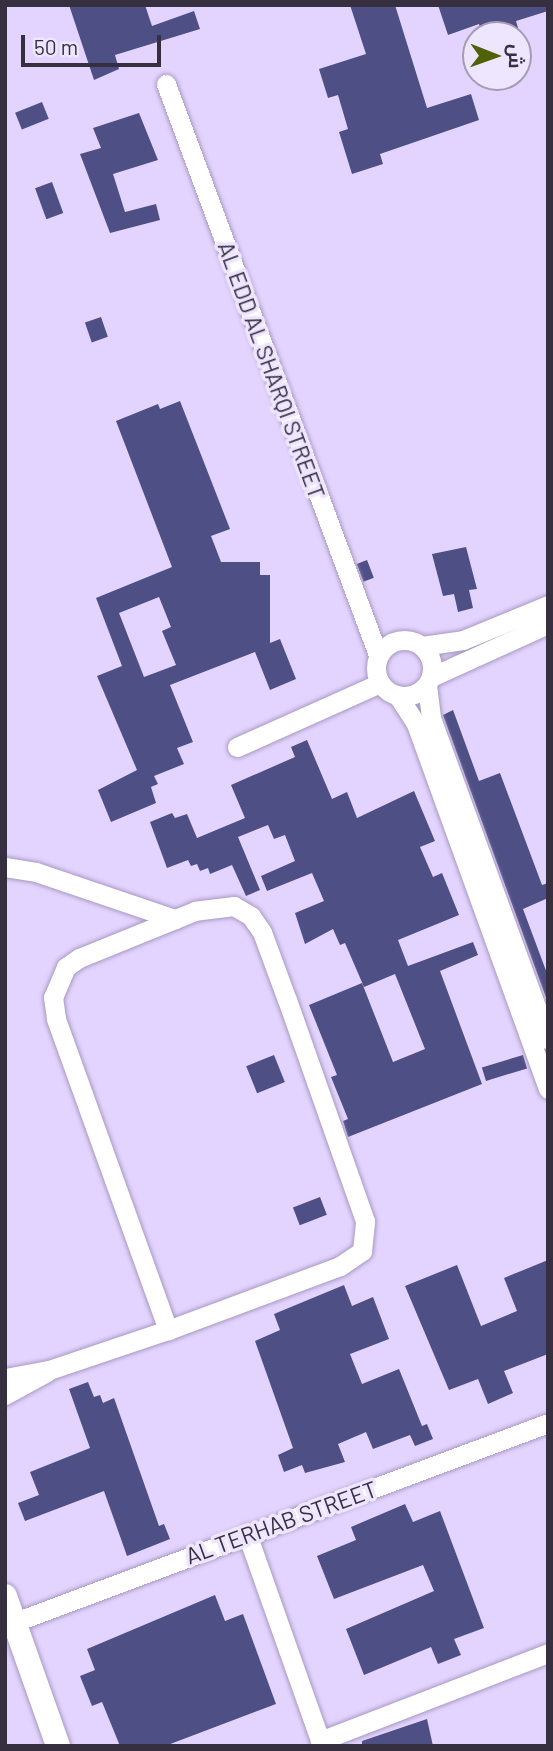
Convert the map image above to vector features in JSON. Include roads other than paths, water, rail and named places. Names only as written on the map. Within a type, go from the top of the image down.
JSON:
[{"type":"street","name":"AL EDD AL SHARQI STREET","points":[[166,84],[378,655]]},
{"type":"street","points":[[422,646],[464,640],[548,605]]},
{"type":"street","points":[[398,696],[417,693],[429,681],[548,624]]},
{"type":"street","points":[[548,1040],[431,718],[430,657],[422,646],[408,640],[394,641],[378,655],[375,670],[380,683],[398,696],[416,724],[542,1054],[548,1088]]},
{"type":"street","points":[[237,747],[380,683]]},
{"type":"street","points":[[5,867],[36,872],[175,919]]},
{"type":"street","points":[[5,1378],[49,1370],[168,1329],[353,1260],[365,1237],[365,1221],[261,932],[251,916],[234,906],[195,911],[79,957],[66,967],[53,997],[56,1018],[168,1329]]},
{"type":"street","points":[[5,1395],[49,1370]]},
{"type":"street","name":"AL TERHAB STREET","points":[[15,1622],[548,1423]]},
{"type":"street","points":[[247,1534],[321,1743],[548,1653]]},
{"type":"street","points":[[5,1596],[58,1746]]}]
